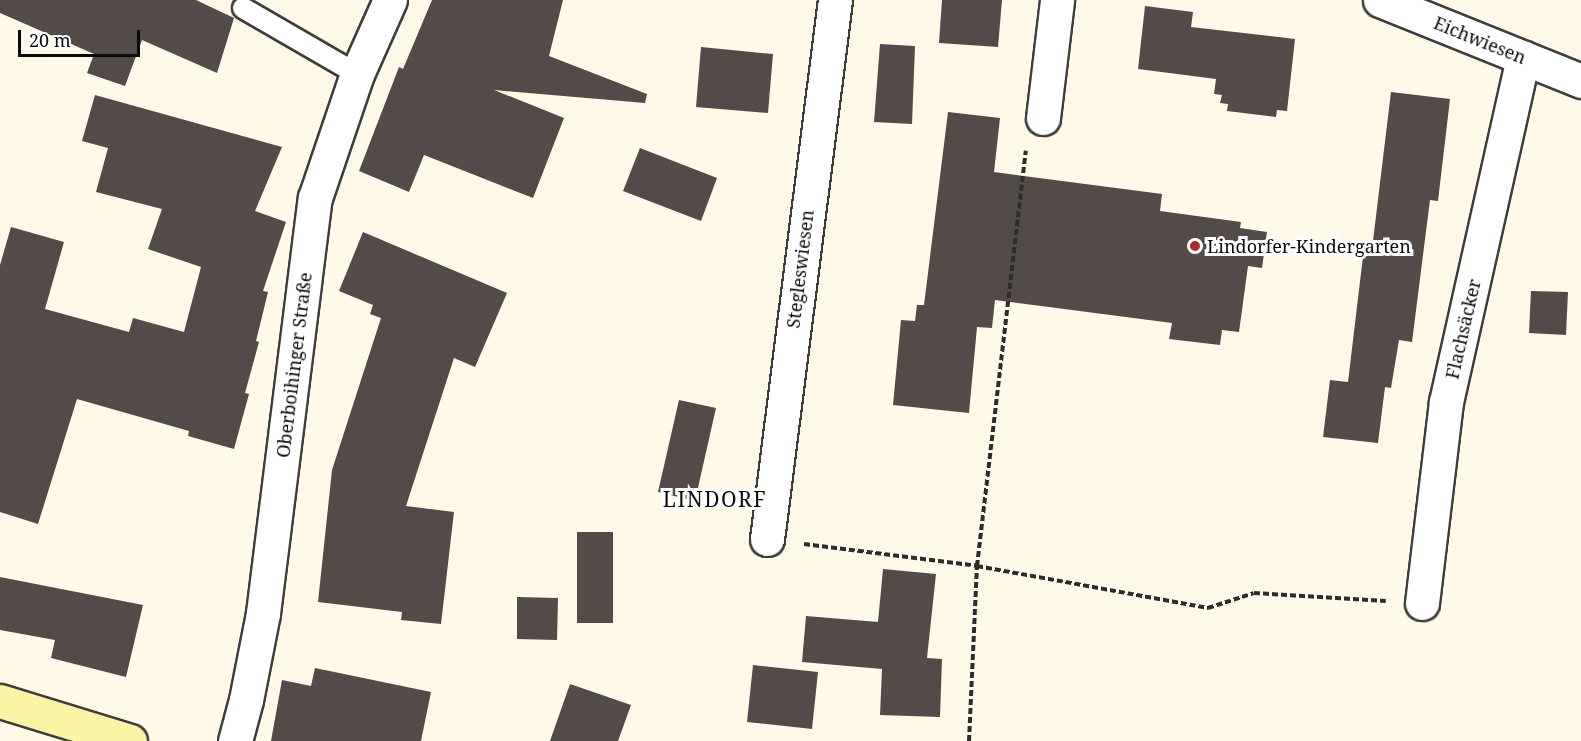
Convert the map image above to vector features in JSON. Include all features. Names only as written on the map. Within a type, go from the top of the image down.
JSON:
[{"type":"street","name":"Oberboihinger Straße","points":[[235,741],[246,700],[263,613],[315,198],[357,74],[390,0]]},
{"type":"street","name":"Stegleswiesen","points":[[767,539],[835,0]]},
{"type":"street","points":[[1043,118],[1057,0]]},
{"type":"street","name":"Eichwiesen","points":[[1380,0],[1581,81]]},
{"type":"street","name":"Flachsäcker","points":[[1422,603],[1446,402],[1523,58]]},
{"type":"street","points":[[0,701],[130,741]]},
{"type":"lane","points":[[243,8],[357,74]]},
{"type":"path","points":[[969,741],[977,566],[1026,148],[1043,118]]},
{"type":"path","points":[[767,539],[977,566],[1208,608],[1254,593],[1422,603]]},
{"type":"building","points":[[0,0],[196,0],[234,18],[217,73],[142,40],[125,86],[87,73],[94,54],[0,13]]},
{"type":"building","points":[[432,0],[563,0],[549,56],[647,94],[645,103],[494,90],[564,118],[533,198],[424,155],[409,192],[359,171],[399,67],[403,69]]},
{"type":"building","points":[[942,0],[1002,0],[998,47],[939,43]]},
{"type":"building","points":[[1145,6],[1193,12],[1191,27],[1295,39],[1287,111],[1277,110],[1276,117],[1227,111],[1228,104],[1220,103],[1222,95],[1214,94],[1216,79],[1138,69]]},
{"type":"building","points":[[880,44],[915,46],[912,124],[874,122]]},
{"type":"building","points":[[701,47],[773,54],[768,113],[696,107]]},
{"type":"building","points":[[1391,92],[1450,99],[1438,201],[1430,200],[1412,342],[1399,340],[1391,388],[1385,387],[1378,443],[1323,437],[1330,380],[1348,382],[1364,248],[1372,249]]},
{"type":"building","points":[[95,95],[282,147],[255,211],[286,222],[263,291],[268,292],[256,341],[259,342],[245,393],[249,394],[234,449],[188,436],[189,431],[77,399],[38,524],[0,512],[0,265],[11,227],[64,242],[45,309],[129,332],[133,318],[184,332],[201,267],[148,249],[162,209],[96,192],[108,148],[82,141]]},
{"type":"building","points":[[948,112],[1000,118],[994,172],[1162,194],[1160,211],[1241,222],[1240,228],[1267,232],[1262,268],[1248,266],[1239,332],[1222,330],[1220,345],[1169,339],[1172,323],[995,300],[992,328],[977,327],[969,413],[893,405],[901,320],[915,321],[917,305],[924,305]]},
{"type":"building","points":[[640,148],[717,178],[701,221],[623,191]]},
{"type":"building","points":[[363,232],[507,293],[475,367],[454,358],[406,506],[454,512],[441,624],[401,620],[402,612],[318,602],[332,470],[381,318],[370,314],[373,305],[339,291]]},
{"type":"building","points":[[1531,291],[1568,292],[1566,335],[1529,333]]},
{"type":"building","points":[[679,400],[716,408],[695,501],[658,492]]},
{"type":"building","points":[[577,532],[613,532],[613,623],[577,623]]},
{"type":"building","points":[[883,569],[936,574],[927,658],[942,659],[940,717],[880,715],[882,669],[802,662],[806,616],[878,622]]},
{"type":"building","points":[[0,577],[143,605],[126,677],[51,658],[55,640],[0,630]]},
{"type":"building","points":[[517,597],[558,598],[557,640],[517,639]]},
{"type":"building","points":[[753,665],[818,672],[812,729],[747,722]]},
{"type":"building","points":[[315,668],[431,692],[421,741],[271,741],[282,680],[311,686]]},
{"type":"building","points":[[570,684],[631,705],[618,741],[550,741]]},
{"type":"place","name":"Lindorfer-Kindergarten","points":[[1195,246]]},
{"type":"district","name":"LINDORF","points":[[715,499]]}]
